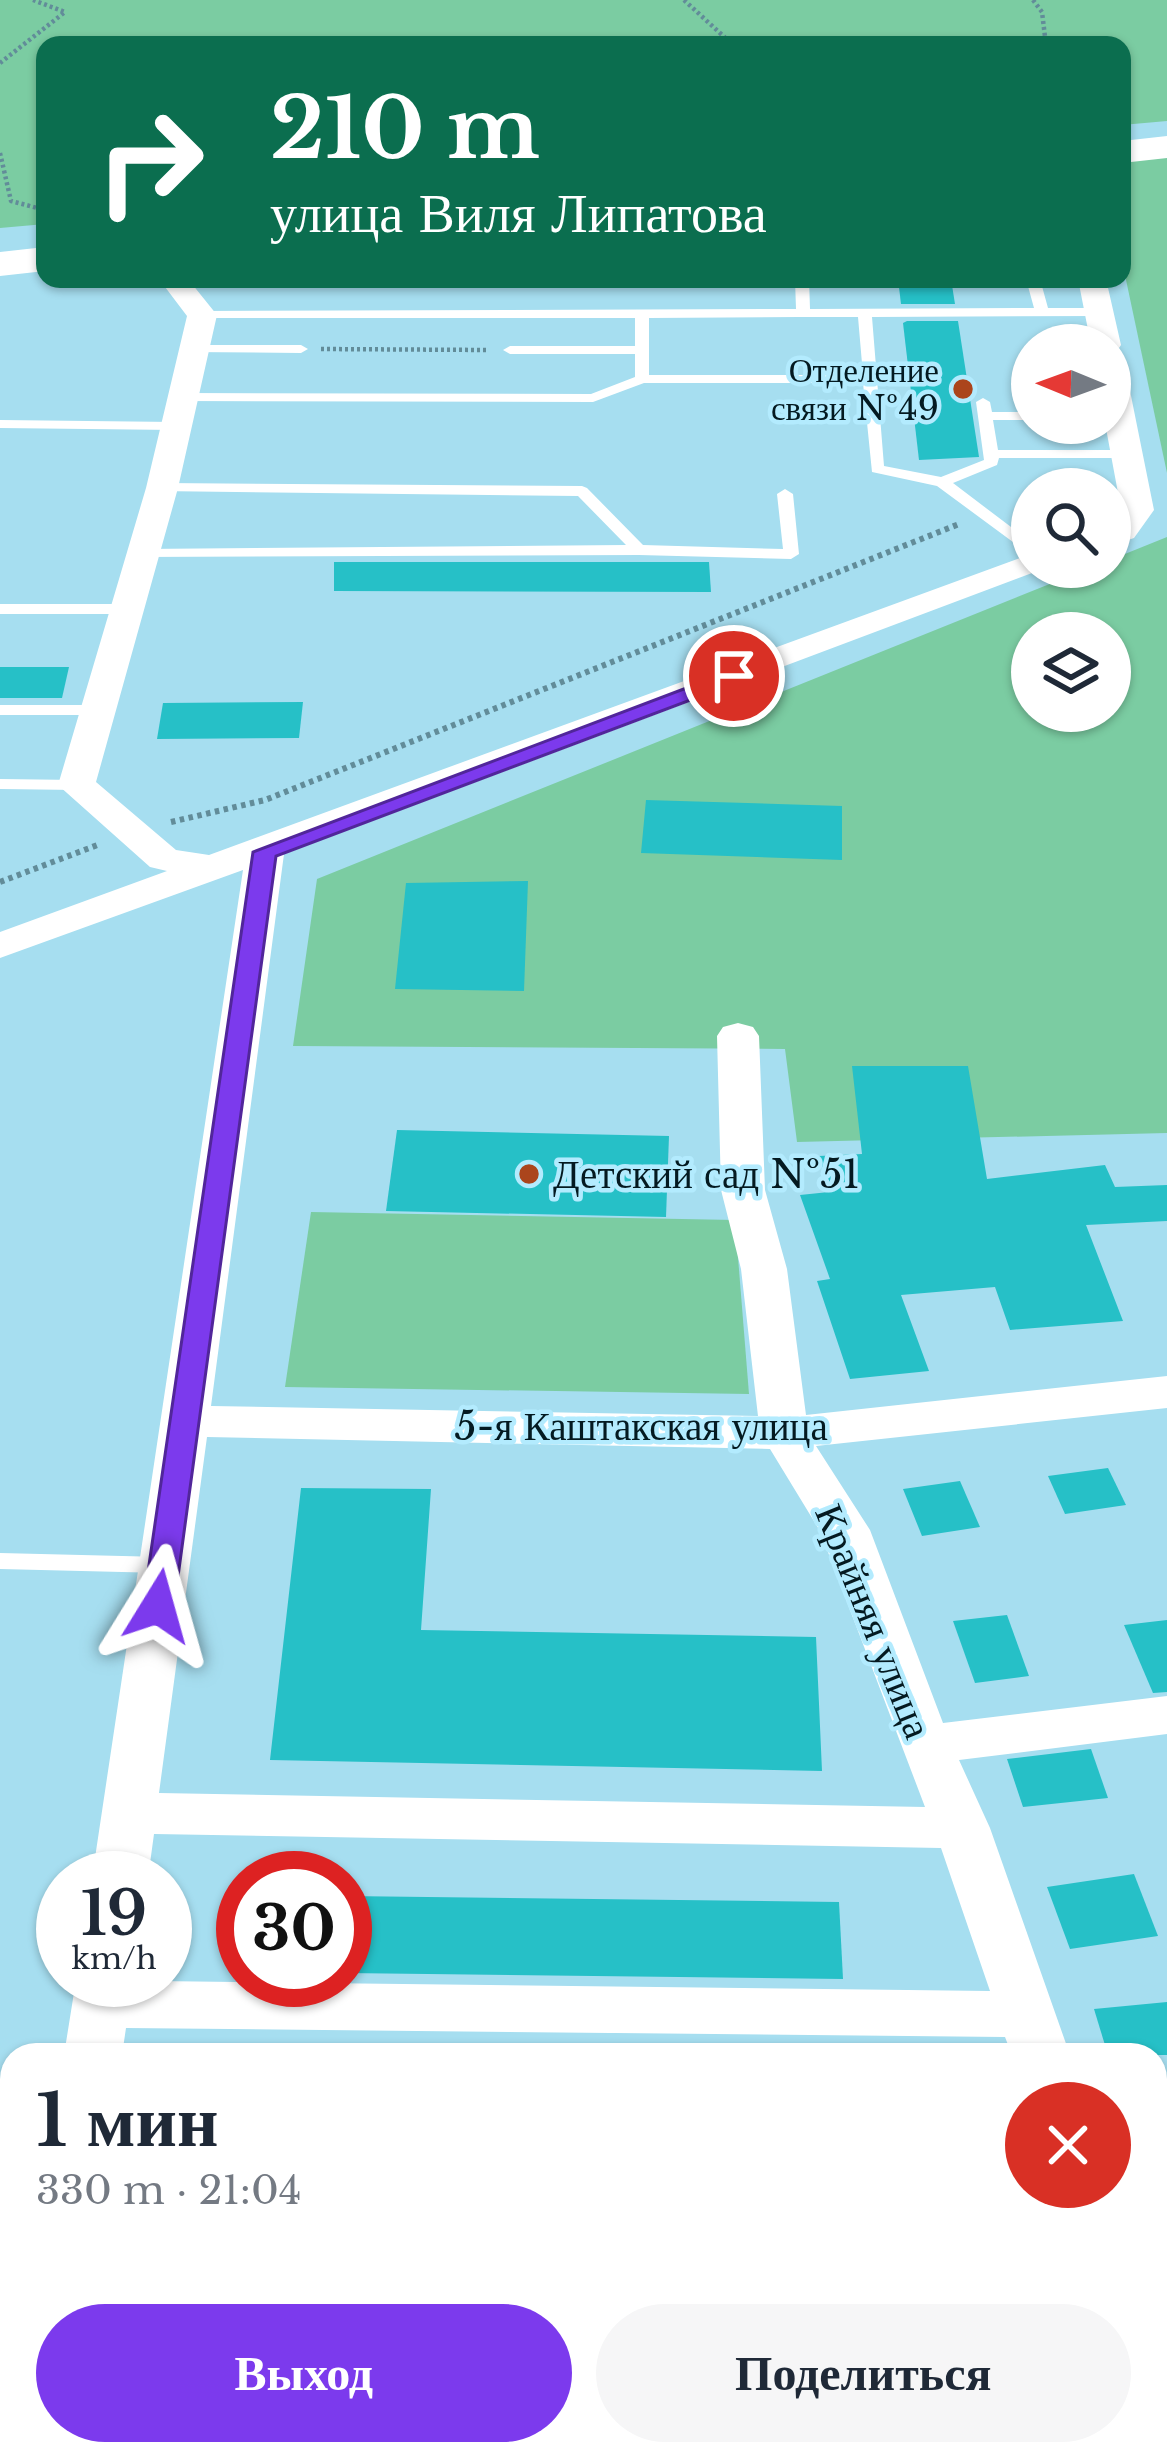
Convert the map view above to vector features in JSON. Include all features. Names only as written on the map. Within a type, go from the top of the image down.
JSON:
[{"type":"main road","points":[[1131,151],[1167,147]]},
{"type":"main road","points":[[0,264],[36,261]]},
{"type":"street","points":[[177,288],[198,332],[163,488],[76,784],[164,859],[214,868]]},
{"type":"street","points":[[1094,288],[1102,324]]},
{"type":"street","points":[[1125,444],[1138,510],[1131,519]]},
{"type":"street","points":[[0,946],[1011,573]]},
{"type":"street","points":[[124,1851],[265,852]]},
{"type":"street","name":"Крайняя улица","points":[[738,1036],[743,1190],[764,1269],[784,1433],[845,1530],[925,1745],[962,1828],[1034,2035]]},
{"type":"street","name":"5-я Каштакская улица","points":[[185,1421],[784,1433],[1167,1392]]},
{"type":"street","points":[[925,1745],[1167,1715]]},
{"type":"street","points":[[130,1813],[962,1828]]},
{"type":"street","points":[[100,2013],[1034,2035]]},
{"type":"lane","points":[[802,288],[803,314]]},
{"type":"lane","points":[[1036,288],[1042,313]]},
{"type":"lane","points":[[198,332],[642,316],[1099,312]]},
{"type":"lane","points":[[865,314],[877,469],[942,482],[1011,534]]},
{"type":"lane","points":[[642,316],[642,379]]},
{"type":"lane","points":[[198,332],[301,349]]},
{"type":"lane","points":[[511,350],[642,350]]},
{"type":"lane","points":[[0,424],[178,412],[593,398],[642,379],[870,379]]},
{"type":"lane","points":[[942,482],[992,462],[983,409],[1011,413]]},
{"type":"lane","points":[[990,454],[1129,454]]},
{"type":"lane","points":[[163,488],[582,491],[639,550]]},
{"type":"lane","points":[[142,554],[639,550],[790,554],[785,494]]},
{"type":"lane","points":[[0,608],[124,609]]},
{"type":"lane","points":[[0,710],[98,710]]},
{"type":"lane","points":[[0,784],[76,784]]},
{"type":"lane","points":[[0,1561],[164,1565]]},
{"type":"path","points":[[0,63],[65,12],[33,0]]},
{"type":"path","points":[[684,0],[723,36]]},
{"type":"path","points":[[1033,0],[1042,12],[1045,36]]},
{"type":"path","points":[[0,153],[11,201],[36,208]]},
{"type":"path","points":[[301,349],[511,350]]},
{"type":"path","points":[[0,882],[133,831],[265,800],[984,514]]},
{"type":"green space","points":[[0,0],[1167,0],[1167,121],[1131,124],[1131,36],[36,36],[36,225],[0,228]]},
{"type":"green space","points":[[1167,157],[1167,473],[1128,288],[1131,159]]},
{"type":"green space","points":[[1167,537],[1167,1133],[797,1142],[785,1049],[293,1046],[317,879],[1040,588],[1131,588],[1131,552]]},
{"type":"green space","points":[[311,1212],[735,1220],[749,1394],[285,1387]]},
{"type":"building","points":[[899,288],[952,288],[955,304],[901,304]]},
{"type":"building","points":[[958,321],[979,457],[919,460],[903,323]]},
{"type":"building","points":[[334,562],[709,562],[711,592],[334,591]]},
{"type":"building","points":[[0,667],[69,667],[62,698],[0,698]]},
{"type":"building","points":[[303,702],[299,738],[157,739],[163,703]]},
{"type":"building","points":[[646,800],[842,806],[842,860],[641,853]]},
{"type":"building","points":[[528,881],[524,991],[395,989],[406,883]]},
{"type":"building","points":[[852,1066],[968,1066],[987,1179],[1105,1165],[1115,1187],[1167,1185],[1167,1221],[1086,1225],[1123,1321],[1010,1330],[995,1287],[901,1295],[929,1371],[850,1379],[817,1281],[830,1279],[800,1195],[829,1192],[819,1156],[862,1154]]},
{"type":"building","name":"Детский сад №51","points":[[397,1130],[669,1136],[666,1217],[386,1211]]},
{"type":"building","points":[[1108,1468],[1126,1505],[1065,1514],[1048,1476]]},
{"type":"building","points":[[960,1481],[980,1527],[922,1536],[903,1489]]},
{"type":"building","points":[[301,1488],[431,1489],[421,1630],[816,1637],[822,1771],[270,1760]]},
{"type":"building","points":[[1007,1615],[1029,1676],[975,1683],[953,1621]]},
{"type":"building","points":[[1167,1620],[1167,1692],[1153,1693],[1124,1625]]},
{"type":"building","points":[[1091,1749],[1108,1798],[1023,1807],[1007,1759]]},
{"type":"building","points":[[1134,1874],[1158,1936],[1070,1949],[1047,1887]]},
{"type":"building","points":[[372,1896],[839,1902],[843,1979],[372,1973]]},
{"type":"building","points":[[1167,2002],[1167,2043],[1104,2043],[1094,2009]]},
{"type":"place","name":"Отделение связи №49","points":[[963,389]]},
{"type":"place","name":"Детский сад №51","points":[[529,1174]]},
{"type":"route","points":[[158,1606],[265,852],[734,676]]}]
